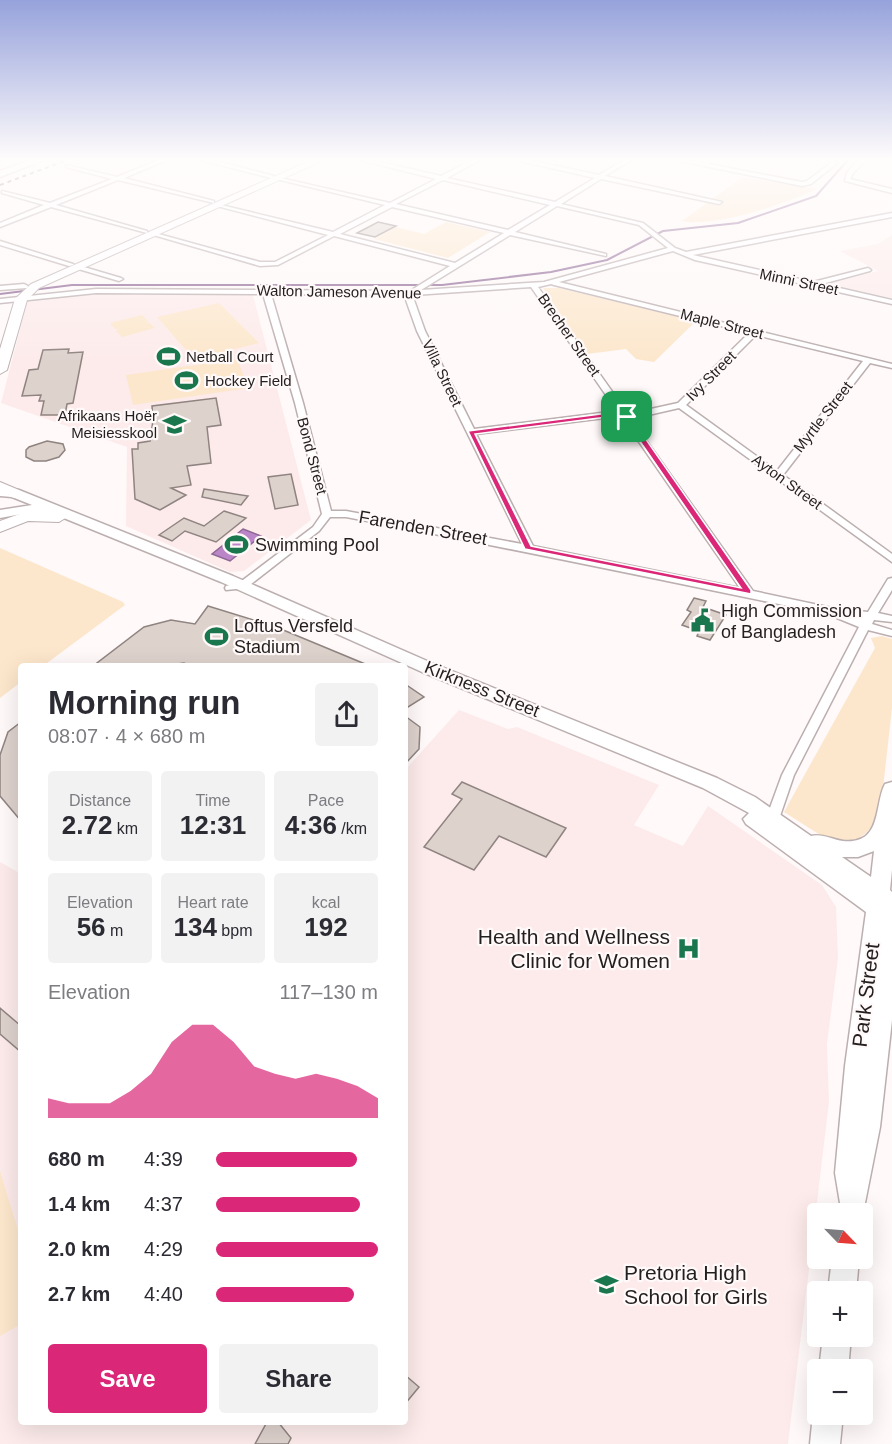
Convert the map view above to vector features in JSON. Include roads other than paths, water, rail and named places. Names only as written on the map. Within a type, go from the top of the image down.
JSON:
[{"type":"main road","points":[[0,329],[4,330],[18,295],[74,266],[162,227]]},
{"type":"main road","points":[[0,370],[18,295]]},
{"type":"main road","points":[[0,527],[26,516],[46,514],[59,517]]},
{"type":"street","points":[[129,227],[260,264],[272,265],[347,227]]},
{"type":"street","points":[[308,227],[455,266]]},
{"type":"street","points":[[485,227],[604,255]]},
{"type":"street","points":[[419,288],[518,227]]},
{"type":"street","name":"Minni Street","points":[[645,227],[686,255],[892,302]]},
{"type":"street","points":[[686,255],[828,227]]},
{"type":"street","points":[[0,243],[119,279]]},
{"type":"street","name":"Walton Jameson Avenue","points":[[0,288],[18,295],[96,291],[266,291],[534,286],[674,249]]},
{"type":"street","points":[[812,285],[868,270]]},
{"type":"street","name":"Maple Street","points":[[552,282],[892,366]]},
{"type":"street","name":"Brecher Street","points":[[534,286],[748,592]]},
{"type":"street","name":"Villa Street","points":[[419,288],[410,300],[412,311],[528,547]]},
{"type":"street","name":"Bond Street","points":[[239,589],[322,524],[327,514],[299,403],[266,291]]},
{"type":"street","name":"Ivy Street","points":[[471,432],[625,415],[681,405],[754,332]]},
{"type":"street","name":"Myrtle Street","points":[[778,475],[868,360]]},
{"type":"street","name":"Ayton Street","points":[[681,405],[892,559]]},
{"type":"street","name":"Kirkness Street","points":[[5,491],[239,589],[394,663]]},
{"type":"street","name":"Kirkness Street","points":[[0,513],[27,509],[59,517],[239,589],[315,616],[438,672],[702,780],[736,796],[886,909]]},
{"type":"street","name":"Farenden Street","points":[[327,514],[346,514],[528,547],[748,592],[835,613],[865,626],[892,633]]},
{"type":"street","points":[[891,799],[877,839],[866,847],[853,850],[827,847],[774,825],[782,788],[865,626],[892,581]]},
{"type":"street","name":"Farenden Street","points":[[835,613],[872,614],[892,619]]},
{"type":"street","points":[[315,616],[337,635],[367,639]]},
{"type":"street","name":"Kirkness Street","points":[[408,669],[704,790],[774,825]]},
{"type":"street","name":"Park Street","points":[[852,1203],[868,1127],[889,968],[886,909],[891,799]]},
{"type":"street","name":"Park Street","points":[[851,1203],[848,1173],[857,1066],[886,909]]},
{"type":"street","points":[[825,1444],[827,1425]]},
{"type":"waterway","points":[[0,294],[72,285],[442,285],[551,272],[607,260],[663,231],[697,227]]},
{"type":"place","name":"Netball Court","points":[[168,357]]},
{"type":"place","name":"Hockey Field","points":[[187,381]]},
{"type":"place","name":"Afrikaans Hoër Meisiesskool","points":[[175,425]]},
{"type":"place","name":"Swimming Pool","points":[[237,545]]},
{"type":"place","name":"High Commission of Bangladesh","points":[[703,621]]},
{"type":"place","name":"Loftus Versfeld Stadium","points":[[216,636]]},
{"type":"place","name":"Health and Wellness Clinic for Women","points":[[688,949]]},
{"type":"place","name":"Pretoria High School for Girls","points":[[606,1285]]}]
